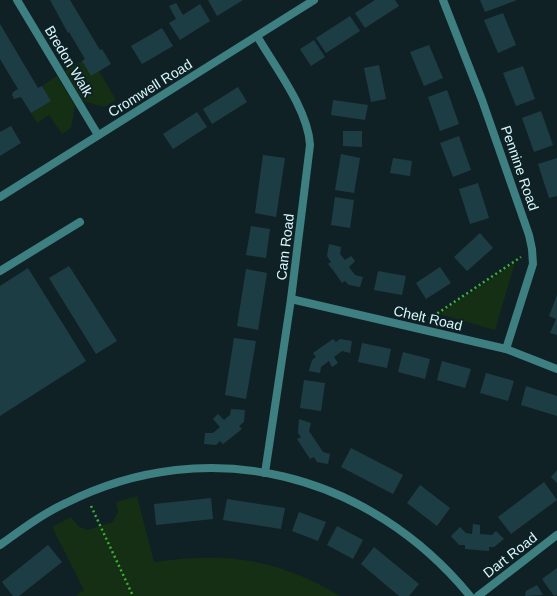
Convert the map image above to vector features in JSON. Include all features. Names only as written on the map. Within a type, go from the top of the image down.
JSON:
[{"type":"street","name":"Bredon Walk","points":[[17,0],[98,135]]},
{"type":"street","name":"Cromwell Road","points":[[0,197],[314,0]]},
{"type":"street","name":"Pennine Road","points":[[443,0],[485,108],[529,235],[532,249],[533,264],[506,349]]},
{"type":"street","name":"Cam Road","points":[[257,36],[301,111],[309,136],[310,145],[291,299],[265,473]]},
{"type":"street","points":[[0,271],[80,222]]},
{"type":"street","name":"Chelt Road","points":[[291,299],[506,349],[557,369]]},
{"type":"street","points":[[0,546],[47,513],[85,494],[132,478],[185,469],[225,469],[265,473],[288,477],[334,492],[378,514],[420,544],[439,561],[470,596]]},
{"type":"street","name":"Dart Road","points":[[478,596],[557,535]]},
{"type":"path","points":[[415,328],[532,249]]},
{"type":"path","points":[[85,494],[133,596]]},
{"type":"green space","points":[[82,61],[91,76],[99,71],[116,100],[104,107],[83,101],[65,71]]},
{"type":"green space","points":[[57,76],[75,106],[71,128],[62,134],[49,115],[37,123],[31,113],[51,101],[42,86]]},
{"type":"green space","points":[[515,263],[495,330],[439,314]]},
{"type":"green space","points":[[137,496],[154,562],[205,558],[228,558],[250,561],[294,573],[317,583],[340,596],[76,596],[84,590],[52,527],[71,517],[78,526],[87,530],[113,522],[118,512],[116,502]]},
{"type":"building","points":[[50,0],[70,0],[100,50],[102,49],[111,64],[91,76],[82,61],[85,59],[69,32],[68,33]]},
{"type":"building","points":[[208,0],[243,0],[217,16]]},
{"type":"building","points":[[375,0],[395,0],[399,6],[365,28],[355,13]]},
{"type":"building","points":[[480,0],[517,0],[485,12]]},
{"type":"building","points":[[176,3],[183,15],[200,4],[210,21],[180,40],[169,23],[176,19],[169,6]]},
{"type":"building","points":[[503,13],[516,45],[498,53],[484,20]]},
{"type":"building","points":[[350,16],[360,31],[326,53],[316,38]]},
{"type":"building","points":[[0,24],[38,88],[42,86],[51,101],[31,113],[21,97],[14,99],[12,95],[13,92],[18,89],[0,59]]},
{"type":"building","points":[[162,28],[173,46],[142,64],[131,46]]},
{"type":"building","points":[[314,40],[325,57],[311,66],[300,49]]},
{"type":"building","points":[[429,45],[443,78],[424,86],[410,52]]},
{"type":"building","points":[[379,65],[386,99],[371,102],[364,68]]},
{"type":"building","points":[[523,66],[535,99],[516,106],[503,73]]},
{"type":"building","points":[[238,87],[247,102],[212,124],[203,109]]},
{"type":"building","points":[[447,90],[459,124],[440,131],[428,97]]},
{"type":"building","points":[[333,100],[368,105],[365,120],[331,115]]},
{"type":"building","points":[[541,111],[553,145],[534,152],[522,118]]},
{"type":"building","points":[[197,112],[207,127],[173,149],[163,134]]},
{"type":"building","points":[[11,126],[21,143],[0,156],[0,132]]},
{"type":"building","points":[[343,131],[362,131],[362,147],[343,146]]},
{"type":"building","points":[[459,136],[471,170],[453,177],[440,143]]},
{"type":"building","points":[[341,154],[360,158],[354,193],[335,190]]},
{"type":"building","points":[[263,155],[285,158],[276,217],[255,213]]},
{"type":"building","points":[[393,158],[412,161],[410,176],[390,173]]},
{"type":"building","points":[[557,158],[557,196],[549,198],[538,164]]},
{"type":"building","points":[[478,183],[489,218],[470,224],[459,189]]},
{"type":"building","points":[[335,197],[354,200],[350,228],[331,225]]},
{"type":"building","points":[[251,226],[270,229],[266,258],[246,255]]},
{"type":"building","points":[[480,233],[493,248],[467,271],[454,257]]},
{"type":"building","points":[[329,244],[341,247],[340,254],[345,260],[351,256],[355,261],[349,267],[355,275],[363,277],[360,287],[349,285],[345,281],[342,283],[328,264],[331,262],[327,256]]},
{"type":"building","points":[[69,266],[117,341],[96,354],[49,278]]},
{"type":"building","points":[[440,267],[451,283],[426,299],[416,283]]},
{"type":"building","points":[[28,268],[86,361],[0,416],[0,286]]},
{"type":"building","points":[[246,269],[267,273],[258,330],[237,326]]},
{"type":"building","points":[[378,271],[406,276],[402,295],[374,290]]},
{"type":"building","points":[[557,295],[557,335],[550,333],[556,319],[549,316]]},
{"type":"building","points":[[234,338],[256,341],[246,399],[225,395]]},
{"type":"building","points":[[333,339],[336,342],[340,339],[352,341],[350,353],[342,351],[334,357],[338,363],[332,367],[329,361],[321,367],[320,373],[309,371],[312,360],[316,357],[313,353]]},
{"type":"building","points":[[362,343],[391,349],[387,368],[358,362]]},
{"type":"building","points":[[403,352],[430,359],[425,379],[398,372]]},
{"type":"building","points":[[442,361],[471,369],[465,388],[437,380]]},
{"type":"building","points":[[486,373],[514,381],[508,401],[480,393]]},
{"type":"building","points":[[304,380],[325,383],[321,411],[300,408]]},
{"type":"building","points":[[526,386],[557,396],[557,416],[521,405]]},
{"type":"building","points":[[231,409],[245,410],[244,422],[239,426],[242,429],[223,444],[220,441],[216,445],[204,444],[205,433],[213,433],[220,427],[213,419],[218,414],[224,420],[230,415]]},
{"type":"building","points":[[299,419],[311,423],[309,431],[323,452],[330,454],[328,464],[317,462],[314,457],[310,459],[297,439],[301,437],[298,433]]},
{"type":"building","points":[[351,448],[403,475],[393,494],[341,467]]},
{"type":"building","points":[[557,470],[557,483],[551,477]]},
{"type":"building","points":[[544,482],[557,500],[511,534],[498,517]]},
{"type":"building","points":[[420,485],[450,508],[437,526],[407,503]]},
{"type":"building","points":[[211,498],[213,519],[156,525],[154,504]]},
{"type":"building","points":[[227,499],[285,508],[281,529],[223,520]]},
{"type":"building","points":[[299,512],[326,522],[318,541],[292,531]]},
{"type":"building","points":[[473,524],[480,525],[480,534],[492,535],[496,531],[504,539],[494,547],[489,547],[489,551],[465,549],[465,545],[459,545],[451,536],[460,527],[466,533],[472,534]]},
{"type":"building","points":[[337,526],[363,540],[353,559],[327,545]]},
{"type":"building","points":[[48,545],[62,562],[19,596],[13,596],[2,582]]},
{"type":"building","points":[[374,547],[419,584],[409,596],[399,596],[361,564]]},
{"type":"building","points":[[557,568],[557,595],[554,596],[542,579]]},
{"type":"building","points":[[537,585],[543,595],[525,596],[526,591]]}]
